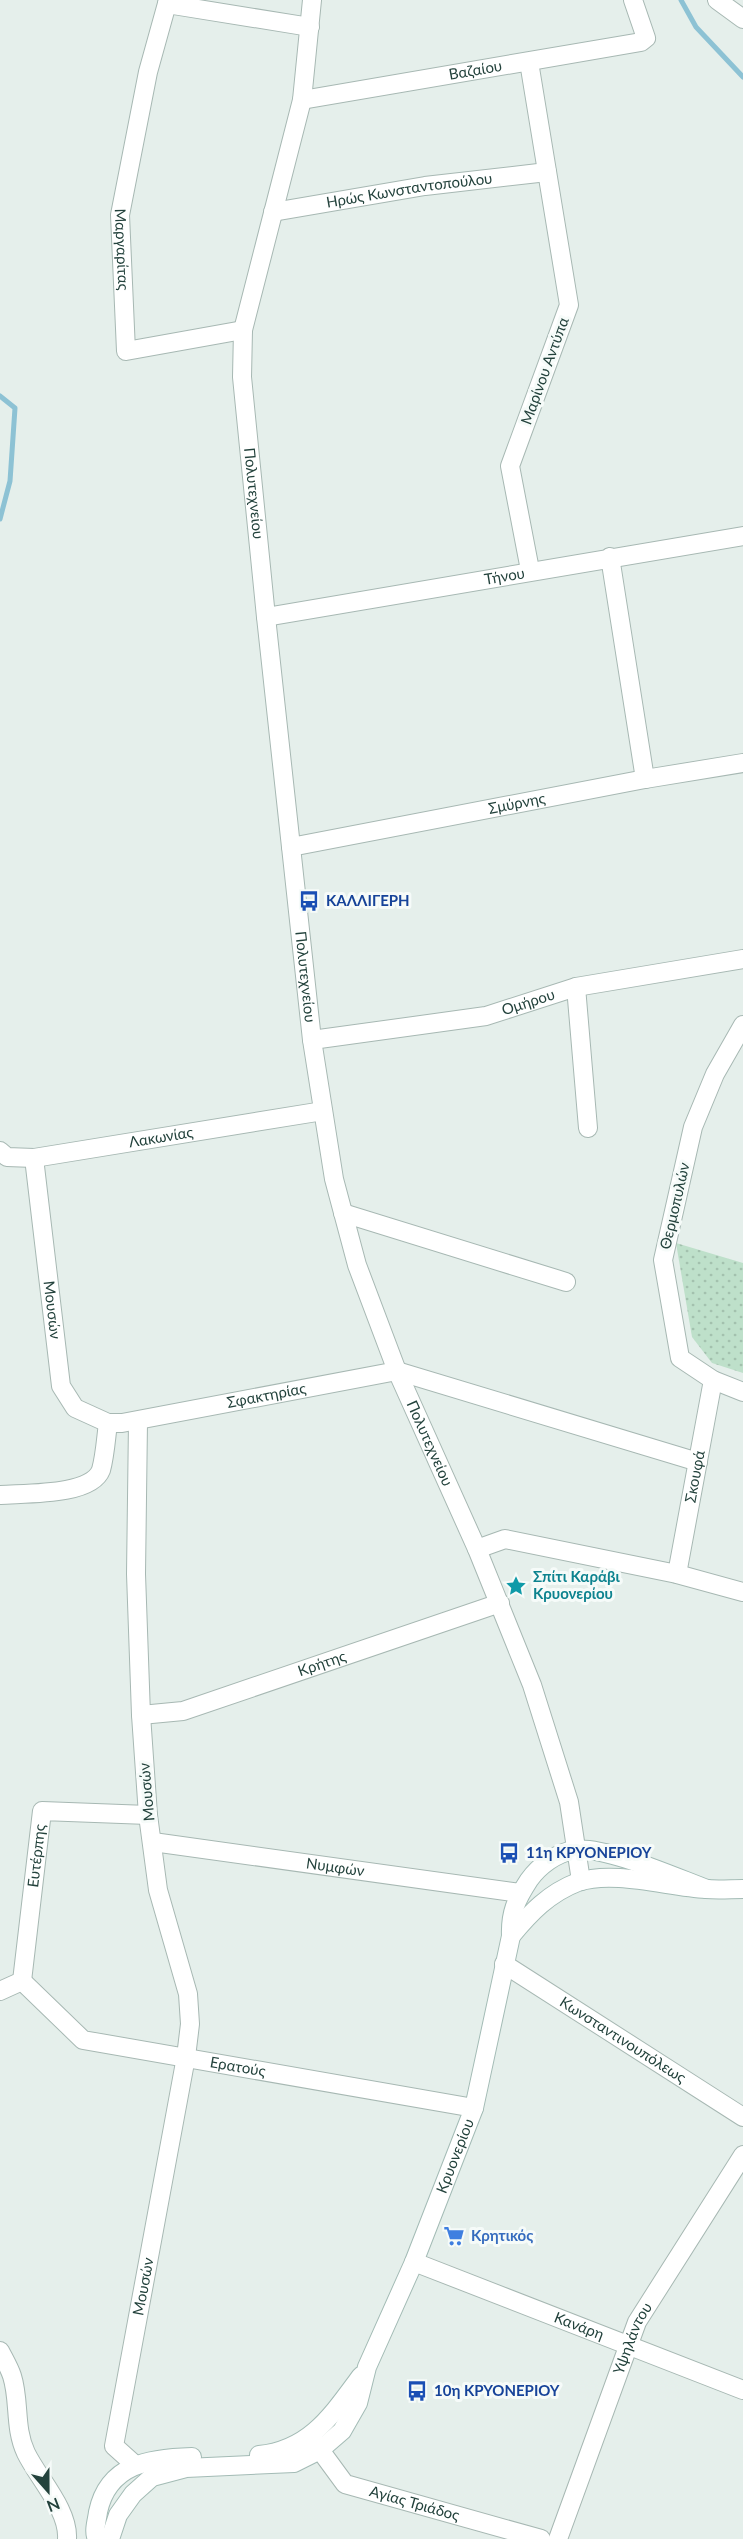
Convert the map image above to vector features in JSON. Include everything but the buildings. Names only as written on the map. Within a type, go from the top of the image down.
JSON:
[{"type":"street","name":"Πολυτεχνείου","points":[[312,0],[302,100],[243,330],[242,377],[312,1040],[334,1179],[357,1265],[397,1371],[477,1549],[532,1685],[569,1802],[581,1881]]},
{"type":"street","name":"Βαζαίου","points":[[302,100],[633,44],[646,38],[633,0]]},
{"type":"street","points":[[717,0],[743,19]]},
{"type":"street","points":[[168,2],[310,27]]},
{"type":"street","name":"Μαργαρίτας","points":[[168,2],[148,72],[120,215],[126,351],[243,330]]},
{"type":"street","name":"Μαρίνου Αντύπα","points":[[529,62],[569,305],[510,466],[530,570]]},
{"type":"street","name":"Ηρώς Κωνσταντοπούλου","points":[[273,212],[425,186],[547,172]]},
{"type":"street","name":"Τήνου","points":[[266,617],[530,570],[743,536]]},
{"type":"street","points":[[610,557],[645,779]]},
{"type":"street","name":"Σμύρνης","points":[[291,847],[645,779],[743,763]]},
{"type":"street","name":"Ομήρου","points":[[312,1040],[486,1016],[576,987],[743,959]]},
{"type":"street","points":[[576,987],[588,1128]]},
{"type":"street","name":"Θερμοπυλών","points":[[743,1025],[715,1074],[693,1127],[663,1260],[680,1358],[713,1380],[743,1392]]},
{"type":"street","name":"Λακωνίας","points":[[0,1151],[7,1157],[34,1158],[323,1111]]},
{"type":"street","name":"Μουσών","points":[[34,1158],[62,1386],[75,1408],[108,1423],[138,1422],[136,1574],[141,1715],[148,1815],[158,1890],[188,1994],[190,2024],[186,2057],[114,2446],[134,2464]]},
{"type":"street","points":[[343,1213],[566,1282]]},
{"type":"street","points":[[397,1371],[698,1462]]},
{"type":"street","name":"Σφακτηρίας","points":[[138,1422],[397,1371]]},
{"type":"street","name":"Σκουφά","points":[[677,1574],[713,1380]]},
{"type":"street","points":[[0,1495],[75,1489],[88,1484],[101,1469],[108,1423]]},
{"type":"street","points":[[477,1549],[505,1539],[677,1574],[743,1592]]},
{"type":"street","name":"Κρήτης","points":[[141,1715],[183,1711],[500,1603]]},
{"type":"street","name":"Ευτέρπης","points":[[22,1981],[42,1811],[148,1815]]},
{"type":"street","name":"Νυμφών","points":[[153,1842],[520,1893]]},
{"type":"street","name":"Κρυονερίου","points":[[134,2464],[184,2457],[238,2457],[280,2452],[315,2444],[342,2431],[358,2403],[367,2367],[414,2262],[474,2108],[512,1936],[510,1917],[520,1893],[534,1873],[551,1858],[575,1850],[611,1854],[707,1889]]},
{"type":"street","name":"Κρυονερίου","points":[[512,1936],[541,1903],[581,1881],[611,1878],[707,1889],[743,1889]]},
{"type":"street","name":"Κωνσταντινουπόλεως","points":[[504,1964],[743,2117]]},
{"type":"street","points":[[0,1991],[22,1981]]},
{"type":"street","name":"Ερατούς","points":[[22,1981],[82,2040],[474,2108]]},
{"type":"street","name":"Υψηλάντου","points":[[558,2539],[637,2322],[743,2155]]},
{"type":"street","name":"Κανάρη","points":[[414,2262],[743,2390]]},
{"type":"street","points":[[0,2351],[13,2377],[20,2435],[26,2453],[54,2499],[68,2531],[67,2539]]},
{"type":"street","name":"Κρυονερίου","points":[[111,2539],[118,2515],[133,2494],[152,2477],[186,2468],[294,2463],[315,2444]]},
{"type":"street","name":"Αγίας Τριάδος","points":[[315,2444],[345,2484],[541,2539]]},
{"type":"street","points":[[97,2539],[94,2534],[100,2503],[111,2482],[134,2464]]},
{"type":"green space","points":[[676,1243],[743,1263],[743,1373],[712,1363],[692,1337]]},
{"type":"waterway","points":[[681,0],[696,27],[743,77]]},
{"type":"waterway","points":[[0,396],[15,408],[10,481],[0,519]]},
{"type":"place","name":"ΚΑΛΛΙΓΕΡΗ","points":[[309,901]]},
{"type":"place","name":"Σπίτι Καράβι Κρυονερίου","points":[[516,1586]]},
{"type":"place","name":"11η ΚΡΥΟΝΕΡΙΟΥ","points":[[509,1853]]},
{"type":"place","name":"Κρητικός","points":[[454,2236]]},
{"type":"place","name":"10η ΚΡΥΟΝΕΡΙΟΥ","points":[[417,2391]]}]
